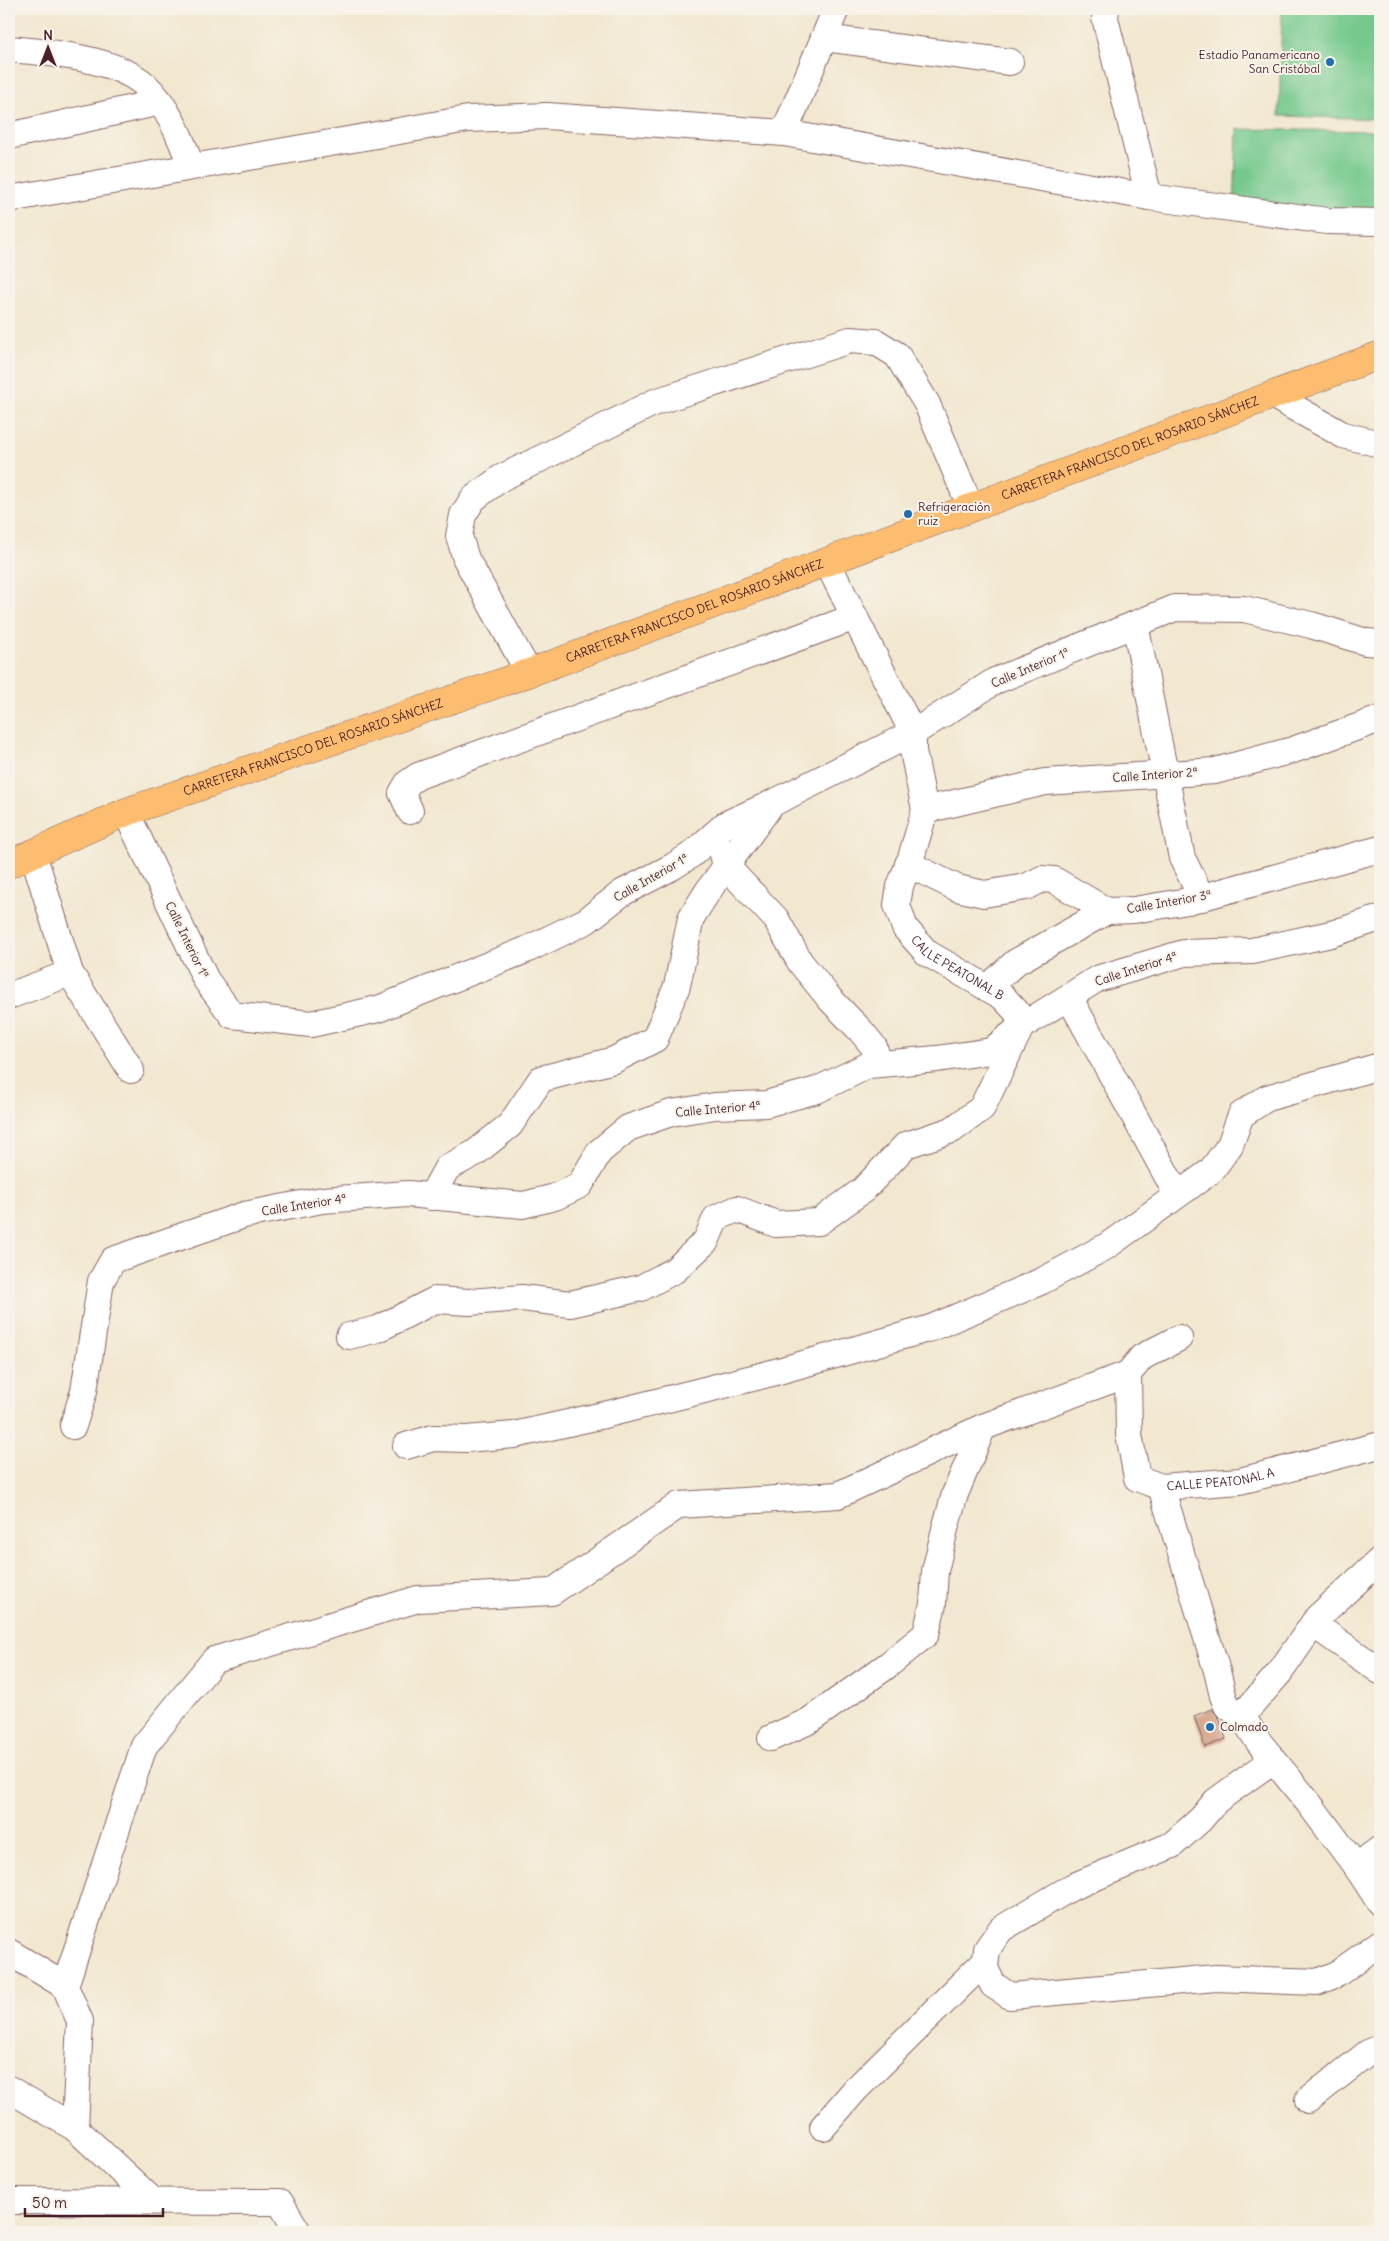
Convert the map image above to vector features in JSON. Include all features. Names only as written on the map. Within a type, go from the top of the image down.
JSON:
[{"type":"main road","name":"CARRETERA FRANCISCO DEL ROSARIO SÁNCHEZ","points":[[21,859],[126,812],[529,673],[1380,354]]},
{"type":"street","points":[[784,133],[836,9]]},
{"type":"street","points":[[1106,9],[1105,18],[1149,197]]},
{"type":"street","points":[[824,38],[1010,62]]},
{"type":"street","points":[[9,49],[51,52],[122,70],[144,84],[160,102],[182,139],[191,166]]},
{"type":"street","points":[[9,136],[160,102]]},
{"type":"street","points":[[9,199],[468,119],[547,116],[784,133],[1149,197],[1327,221],[1380,222]]},
{"type":"street","points":[[529,673],[466,559],[459,536],[463,515],[473,499],[501,478],[655,402],[850,340],[876,342],[897,355],[927,404],[971,508]]},
{"type":"street","points":[[1272,395],[1343,435],[1380,444]]},
{"type":"street","points":[[828,562],[912,733]]},
{"type":"street","name":"Calle Interior 1ª","points":[[126,812],[206,980],[232,1015],[311,1024],[378,1009],[526,950],[586,921],[622,893],[672,867],[691,855],[726,824],[773,803],[912,733],[995,681],[1175,608],[1244,608],[1311,625],[1366,642],[1380,643]]},
{"type":"street","points":[[410,811],[402,793],[408,783],[418,776],[855,617]]},
{"type":"street","points":[[1135,624],[1182,858],[1202,898]]},
{"type":"street","name":"Calle Interior 2ª","points":[[925,810],[1045,782],[1215,771],[1293,750],[1380,719]]},
{"type":"street","name":"CALLE PEATONAL B","points":[[912,733],[912,751],[925,810],[900,886],[898,905],[905,928],[927,953],[1002,996],[1016,1011],[1022,1026]]},
{"type":"street","points":[[431,1197],[447,1168],[474,1153],[510,1125],[541,1079],[614,1060],[655,1039],[677,986],[691,918],[726,866],[773,803]]},
{"type":"street","points":[[726,824],[720,843],[726,866],[776,919],[800,962],[830,999],[862,1031],[874,1047],[880,1064]]},
{"type":"street","name":"Calle Interior 3ª","points":[[1107,911],[1134,910],[1202,898],[1380,849]]},
{"type":"street","points":[[21,859],[70,973],[131,1070]]},
{"type":"street","points":[[908,864],[957,888],[984,894],[1026,887],[1042,878],[1054,880],[1107,911]]},
{"type":"street","points":[[987,988],[1016,962],[1107,911]]},
{"type":"street","name":"Calle Interior 4ª","points":[[73,1426],[84,1391],[101,1280],[113,1260],[244,1215],[322,1200],[408,1194],[523,1205],[555,1197],[580,1185],[599,1152],[628,1128],[671,1113],[715,1106],[766,1104],[817,1090],[869,1065],[937,1059],[991,1051],[1022,1026],[1097,979],[1184,953],[1252,951],[1331,934],[1380,918]]},
{"type":"street","points":[[9,996],[70,973]]},
{"type":"street","points":[[1069,996],[1177,1194]]},
{"type":"street","points":[[349,1336],[378,1328],[435,1300],[469,1302],[522,1298],[570,1304],[641,1288],[674,1270],[706,1241],[716,1218],[737,1209],[776,1224],[819,1222],[863,1190],[906,1145],[952,1130],[982,1108],[1022,1026]]},
{"type":"street","points":[[406,1446],[433,1438],[466,1439],[514,1435],[604,1415],[768,1374],[931,1328],[1042,1281],[1099,1251],[1211,1171],[1230,1145],[1241,1115],[1268,1098],[1380,1066]]},
{"type":"street","points":[[65,1986],[144,1746],[214,1660],[418,1600],[552,1592],[680,1505],[838,1495],[983,1427],[1128,1374],[1142,1357],[1179,1338]]},
{"type":"street","name":"CALLE PEATONAL A","points":[[1128,1374],[1129,1434],[1137,1478],[1161,1487],[1240,1481],[1380,1444]]},
{"type":"street","points":[[772,1738],[809,1721],[888,1666],[926,1634],[933,1604],[935,1572],[945,1529],[956,1494],[983,1427]]},
{"type":"street","points":[[1161,1487],[1217,1671],[1222,1696],[1228,1706],[1242,1716],[1258,1741],[1308,1802],[1360,1872],[1380,1903]]},
{"type":"street","points":[[1242,1716],[1280,1672],[1318,1617],[1380,1560]]},
{"type":"street","points":[[1313,1624],[1380,1671]]},
{"type":"street","points":[[1273,1760],[1216,1801],[1201,1819],[1172,1845],[1072,1887],[1001,1929],[987,1948],[985,1961],[985,1968],[993,1985],[1010,1996],[1216,1978],[1317,1982],[1337,1974],[1380,1943]]},
{"type":"street","points":[[1360,1872],[1368,1857],[1380,1849]]},
{"type":"street","points":[[9,1952],[65,1986],[80,2021],[75,2128]]},
{"type":"street","points":[[823,2127],[855,2090],[985,1961]]},
{"type":"street","points":[[1308,2100],[1368,2052],[1380,2047]]},
{"type":"street","points":[[9,2089],[75,2128],[153,2201]]},
{"type":"street","points":[[9,2200],[280,2202],[298,2232]]},
{"type":"green space","name":"Estadio Panamericano San Cristóbal","points":[[1282,9],[1380,9],[1380,119],[1279,116]]},
{"type":"green space","points":[[1237,129],[1380,131],[1380,222],[1234,208]]},
{"type":"building","name":"Colmado","points":[[1212,1709],[1219,1718],[1226,1739],[1205,1747],[1194,1716]]},
{"type":"place","name":"Estadio Panamericano San Cristóbal","points":[[1330,62]]},
{"type":"place","name":"Refrigeración ruiz","points":[[908,514]]},
{"type":"place","name":"Colmado","points":[[1210,1727]]}]
